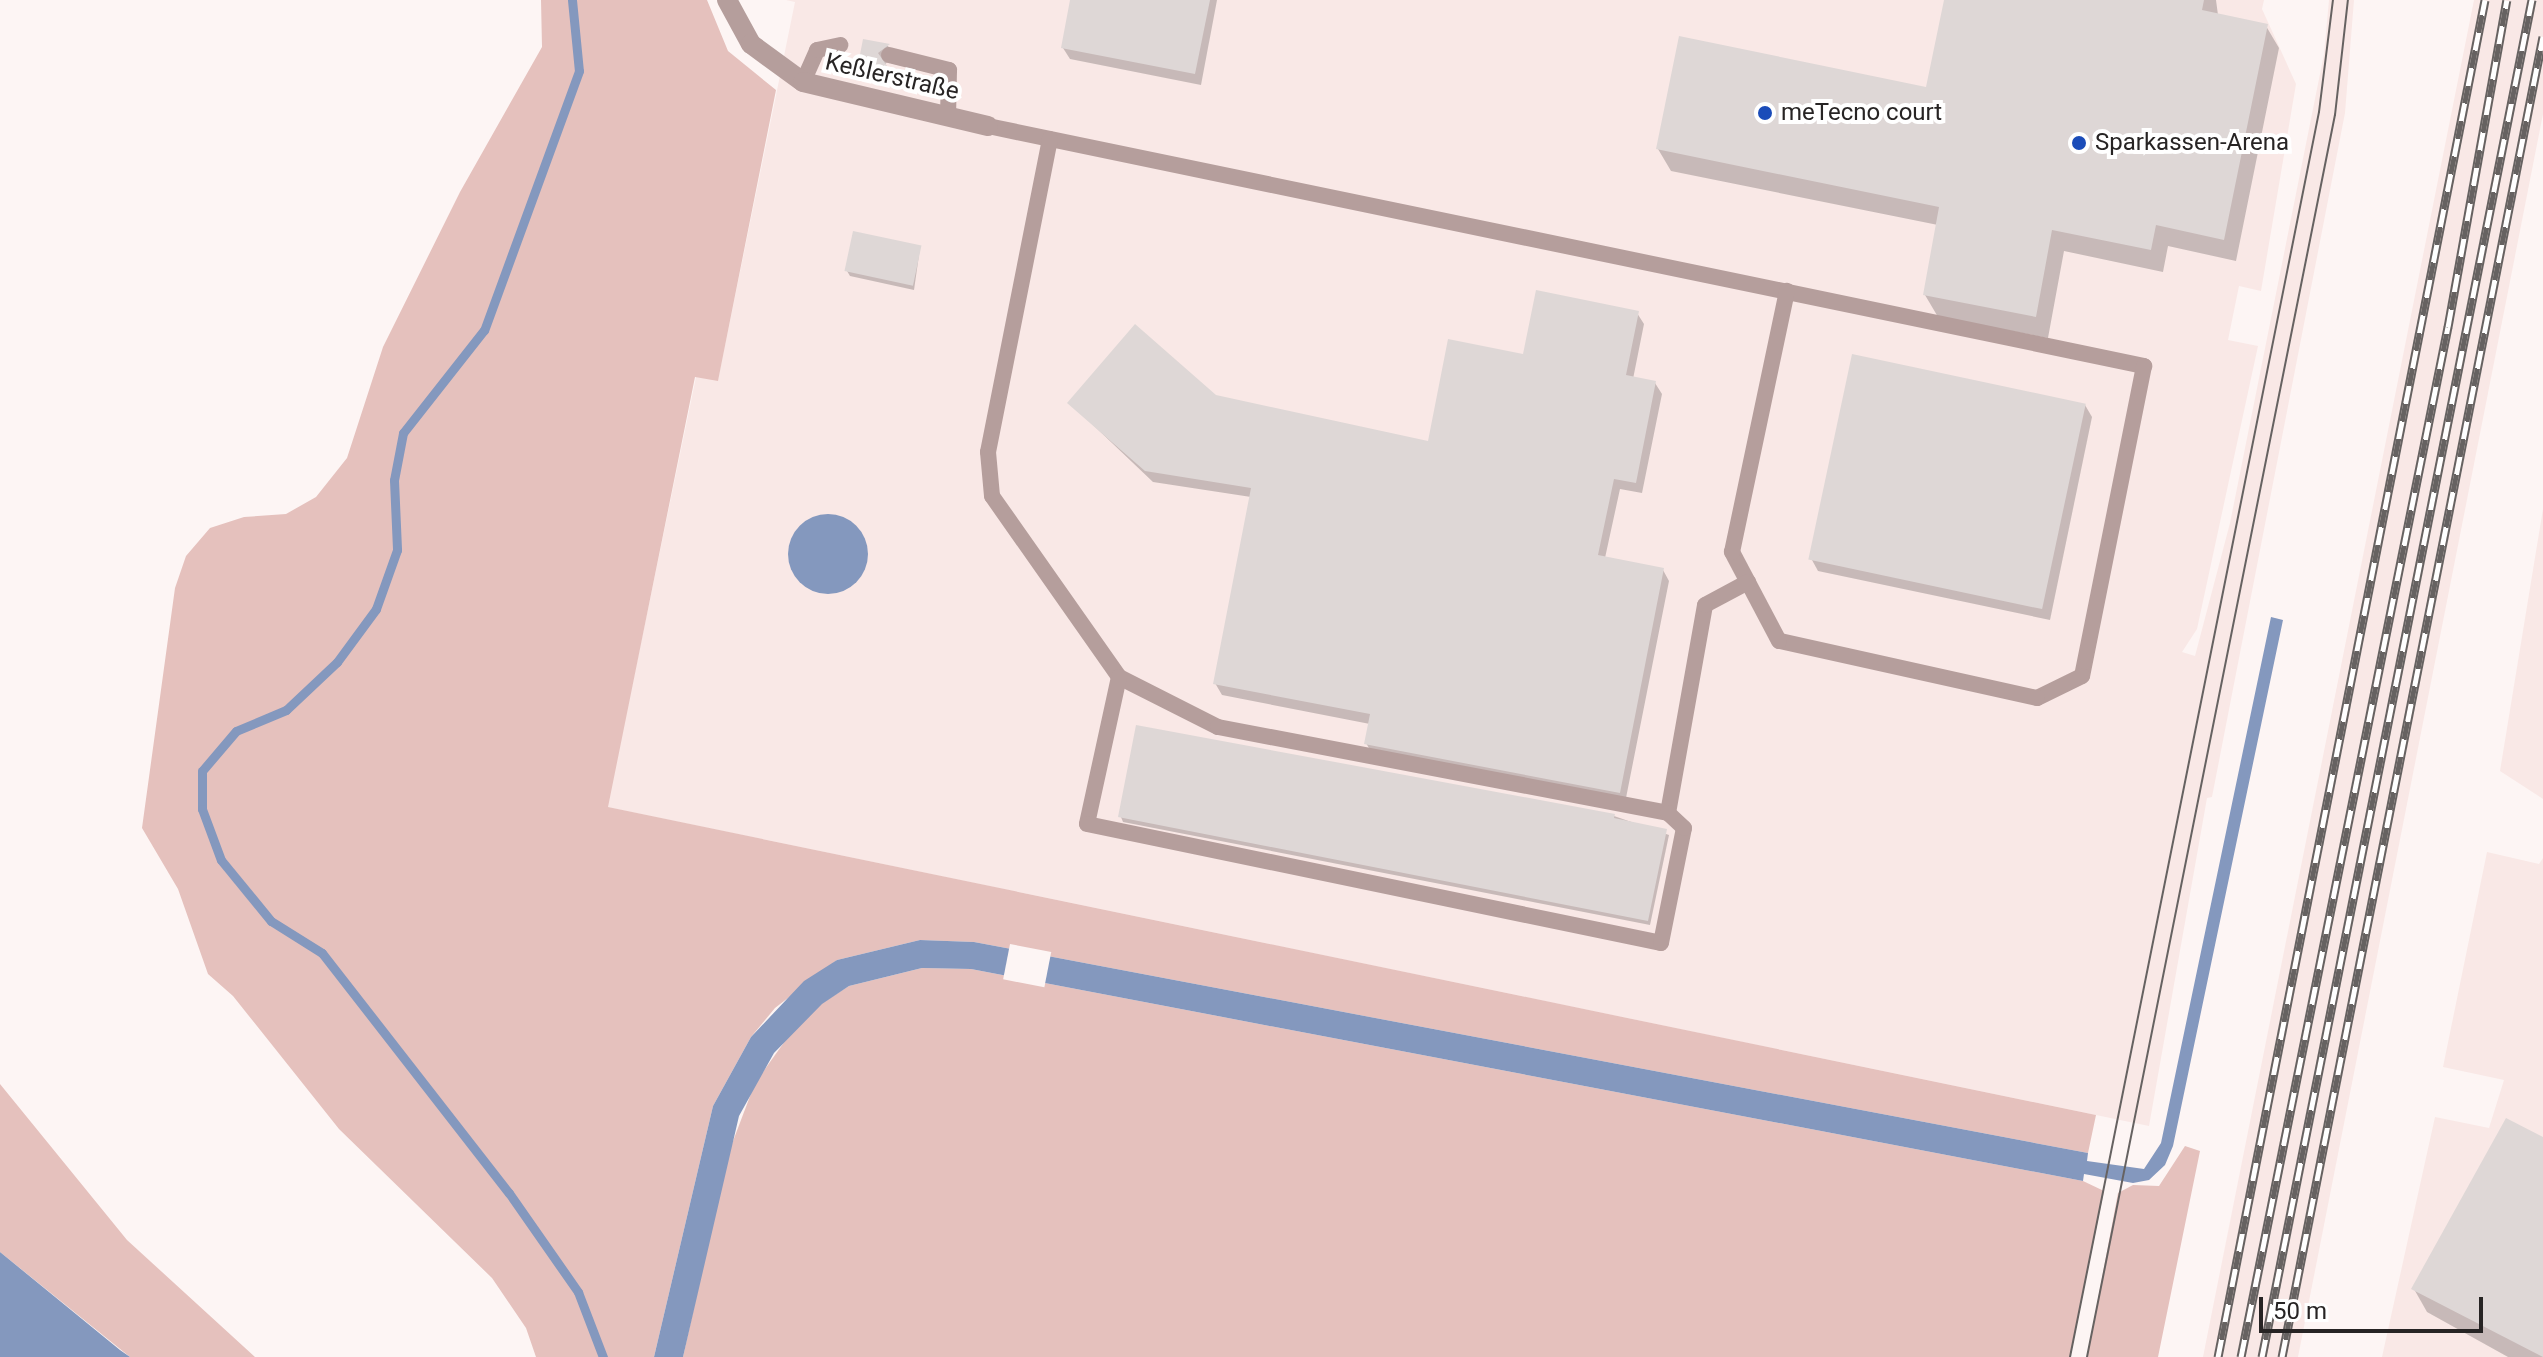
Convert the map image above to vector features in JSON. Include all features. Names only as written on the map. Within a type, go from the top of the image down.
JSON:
[{"type":"street","name":"Keßlerstraße","points":[[727,0],[751,44],[803,82],[988,126]]},
{"type":"lane","points":[[803,82],[817,50],[840,45]]},
{"type":"lane","points":[[889,55],[949,70],[948,117]]},
{"type":"lane","points":[[988,126],[1787,291],[2144,366],[2082,676],[2037,698],[1779,641],[1732,552],[1787,291]]},
{"type":"lane","points":[[1050,139],[988,452],[992,496],[1119,677],[1218,727],[1668,813],[1684,828],[1661,943],[1087,824],[1119,677]]},
{"type":"lane","points":[[1668,813],[1705,605],[1748,582]]},
{"type":"shaded area","points":[[541,0],[707,0],[728,51],[776,90],[718,381],[695,377],[608,807],[2096,1115],[2088,1153],[974,942],[920,940],[837,960],[775,1008],[751,1037],[713,1106],[654,1357],[536,1357],[526,1328],[492,1278],[339,1129],[233,996],[208,974],[178,889],[142,828],[175,588],[186,556],[210,528],[244,517],[286,514],[316,497],[347,458],[383,347],[460,192],[542,47]]},
{"type":"shaded area","points":[[786,0],[2264,0],[2262,9],[2296,84],[2261,291],[2239,286],[2228,340],[2258,346],[2197,629],[2182,652],[2195,656],[2230,523],[2324,54],[2329,0],[2354,0],[2345,113],[2212,797],[2207,798],[2149,1126],[607,807],[696,377],[718,380],[795,2]]},
{"type":"shaded area","points":[[2474,0],[2543,0],[2543,114],[2298,1357],[2203,1357]]},
{"type":"shaded area","points":[[2543,509],[2543,799],[2500,771]]},
{"type":"shaded area","points":[[2487,852],[2539,864],[2543,858],[2543,1357],[2382,1357],[2435,1117],[2489,1128],[2504,1080],[2443,1067]]},
{"type":"shaded area","points":[[922,968],[971,969],[2083,1181],[2104,1191],[2070,1357],[683,1357],[727,1157],[755,1083],[795,1027],[822,1003],[849,986]]},
{"type":"shaded area","points":[[0,1084],[127,1240],[255,1357],[130,1357],[0,1252]]},
{"type":"shaded area","points":[[2185,1146],[2200,1151],[2158,1357],[2087,1357],[2118,1193],[2133,1185],[2159,1186]]},
{"type":"water","points":[[828,514],[843,517],[856,526],[865,539],[868,554],[865,569],[856,582],[843,591],[828,594],[813,591],[800,582],[791,569],[788,554],[791,539],[800,526],[813,517]]},
{"type":"water","points":[[2271,617],[2283,620],[2173,1146],[2165,1165],[2149,1180],[2133,1183],[2084,1174],[2083,1181],[971,969],[922,968],[849,986],[822,1004],[774,1053],[739,1116],[683,1357],[654,1357],[713,1106],[751,1037],[804,981],[837,960],[920,940],[974,942],[2088,1153],[2087,1161],[2144,1169],[2161,1143]]},
{"type":"water","points":[[0,1252],[120,1350],[130,1357],[0,1357]]},
{"type":"pier","points":[[1010,944],[1051,952],[1044,987],[1003,979]]},
{"type":"building","points":[[1070,0],[1210,0],[1195,74],[1061,48]]},
{"type":"building","name":"Sparkassen-Arena","points":[[1944,0],[2204,0],[2202,10],[2268,24],[2224,240],[2156,225],[2151,250],[2052,230],[2036,317],[1923,295],[1939,207],[1656,149],[1679,36],[1926,87]]},
{"type":"building","points":[[863,39],[890,44],[878,53],[887,66],[886,76],[857,70]]},
{"type":"building","points":[[853,231],[921,246],[913,286],[844,271]]},
{"type":"building","points":[[1536,290],[1639,311],[1626,375],[1656,381],[1636,483],[1614,479],[1598,555],[1664,568],[1620,793],[1364,744],[1370,714],[1213,684],[1251,488],[1145,471],[1067,403],[1135,324],[1216,395],[1428,441],[1448,339],[1523,354]]},
{"type":"building","points":[[1852,354],[2086,404],[2042,609],[1808,559]]},
{"type":"building","points":[[1136,725],[1615,814],[1614,818],[1667,829],[1648,921],[1118,817]]},
{"type":"building","points":[[2506,1118],[2543,1137],[2543,1357],[2411,1289]]},
{"type":"waterway","points":[[572,0],[579,71],[484,330],[403,433],[394,480],[397,550],[376,609],[337,662],[286,710],[236,731],[202,771],[202,809],[221,860],[271,921],[322,953],[509,1193],[578,1292],[603,1357]]},
{"type":"tram line","points":[[2070,1357],[2319,112],[2333,0]]},
{"type":"tram line","points":[[2087,1357],[2335,115],[2348,0]]},
{"type":"railway","points":[[2218,1357],[2485,0]]},
{"type":"railway","points":[[2241,1357],[2448,327],[2507,0]]},
{"type":"railway","points":[[2262,1357],[2532,0]]},
{"type":"railway","points":[[2282,1357],[2543,37]]},
{"type":"place","name":"meTecno court","points":[[1765,113]]},
{"type":"place","name":"Sparkassen-Arena","points":[[2079,143]]}]
